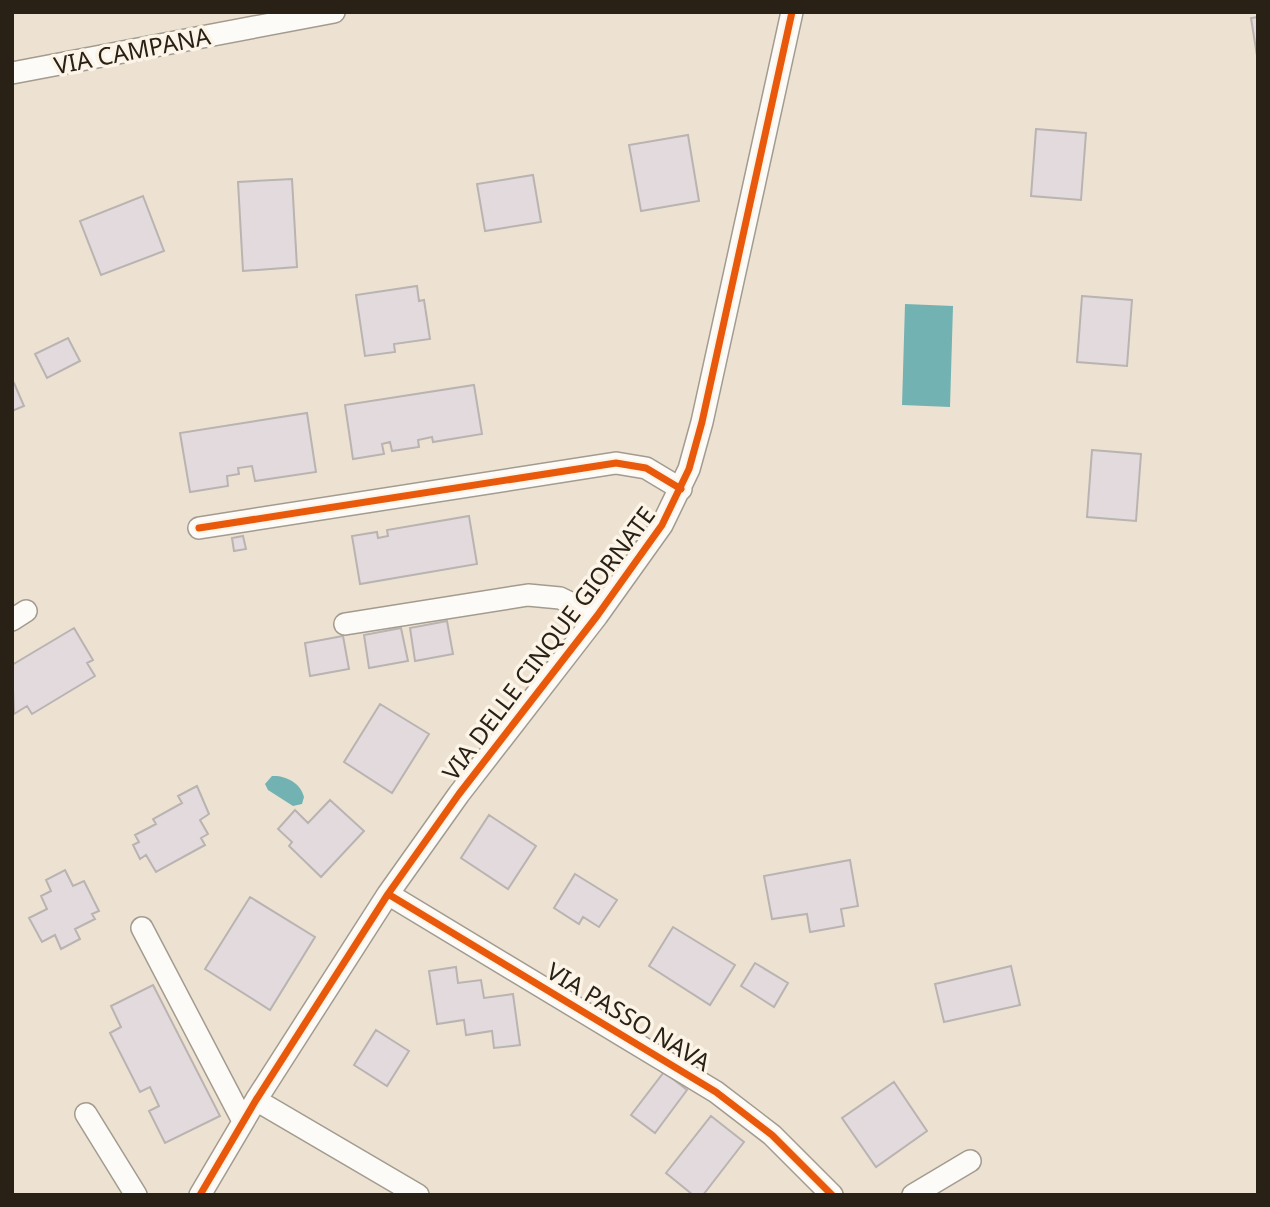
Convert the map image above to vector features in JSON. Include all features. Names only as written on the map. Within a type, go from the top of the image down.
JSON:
[{"type":"street","name":"VIA CAMPANA","points":[[12,73],[281,17],[334,12]]},
{"type":"street","name":"VIA DELLE CINQUE GIORNATE","points":[[200,1195],[256,1100],[388,894],[490,752],[597,616],[662,525],[681,489],[702,422],[792,12]]},
{"type":"street","points":[[198,528],[616,463],[646,468],[681,489]]},
{"type":"street","points":[[345,624],[528,595],[560,598],[597,616]]},
{"type":"street","name":"VIA PASSO NAVA","points":[[388,894],[716,1092],[772,1135],[832,1195]]},
{"type":"street","points":[[142,928],[243,1121]]},
{"type":"street","points":[[256,1100],[418,1195]]},
{"type":"street","points":[[86,1114],[136,1195]]},
{"type":"street","points":[[913,1195],[970,1161]]},
{"type":"water","points":[[905,304],[953,306],[950,407],[902,405]]},
{"type":"water","points":[[272,776],[296,784],[304,797],[302,804],[293,806],[268,790],[265,784]]},
{"type":"building","points":[[1258,17],[1258,62],[1251,18]]},
{"type":"building","points":[[1036,129],[1086,133],[1081,200],[1031,196]]},
{"type":"building","points":[[688,135],[699,201],[641,211],[629,145]]},
{"type":"building","points":[[533,175],[541,222],[485,231],[477,184]]},
{"type":"building","points":[[292,179],[297,267],[243,271],[238,182]]},
{"type":"building","points":[[143,196],[164,251],[101,275],[80,221]]},
{"type":"building","points":[[417,286],[419,301],[424,300],[430,339],[394,344],[395,352],[365,356],[356,295]]},
{"type":"building","points":[[1082,296],[1132,300],[1127,366],[1077,362]]},
{"type":"building","points":[[68,338],[80,361],[47,378],[35,354]]},
{"type":"building","points":[[14,383],[24,406],[12,411],[12,384]]},
{"type":"building","points":[[474,385],[482,434],[433,442],[432,437],[418,440],[419,447],[392,451],[390,442],[382,444],[384,454],[353,459],[345,405]]},
{"type":"building","points":[[307,413],[316,472],[255,481],[252,466],[238,468],[239,474],[227,476],[228,486],[190,492],[180,433]]},
{"type":"building","points":[[1092,450],[1141,454],[1136,521],[1087,517]]},
{"type":"building","points":[[469,516],[477,564],[360,584],[352,536],[377,532],[378,538],[388,536],[387,530]]},
{"type":"building","points":[[243,536],[246,549],[234,551],[232,538]]},
{"type":"building","points":[[447,621],[453,654],[415,661],[410,628]]},
{"type":"building","points":[[74,628],[93,660],[87,663],[95,676],[32,714],[27,706],[14,714],[12,665]]},
{"type":"building","points":[[401,628],[408,661],[369,668],[364,635]]},
{"type":"building","points":[[343,636],[349,669],[310,676],[305,643]]},
{"type":"building","points":[[380,704],[429,734],[392,793],[344,762]]},
{"type":"building","points":[[197,786],[209,814],[200,820],[208,834],[201,838],[205,845],[156,872],[146,855],[140,859],[133,845],[139,842],[135,835],[156,824],[153,819],[182,803],[178,796]]},
{"type":"building","points":[[330,800],[364,831],[321,877],[289,846],[292,842],[278,829],[295,810],[308,823]]},
{"type":"building","points":[[489,815],[536,846],[508,889],[461,858]]},
{"type":"building","points":[[850,860],[858,906],[841,909],[844,926],[810,932],[807,914],[772,919],[764,876]]},
{"type":"building","points":[[65,870],[73,886],[84,881],[99,911],[92,914],[95,919],[75,929],[80,939],[61,949],[55,935],[42,942],[29,918],[47,909],[41,896],[51,891],[46,880]]},
{"type":"building","points":[[575,874],[617,900],[599,927],[583,917],[579,924],[554,908]]},
{"type":"building","points":[[250,897],[315,937],[270,1010],[205,969]]},
{"type":"building","points":[[673,927],[735,965],[710,1005],[649,966]]},
{"type":"building","points":[[755,963],[788,983],[774,1007],[741,986]]},
{"type":"building","points":[[1011,966],[1020,1005],[944,1022],[935,984]]},
{"type":"building","points":[[456,967],[458,983],[481,980],[484,998],[513,994],[520,1045],[494,1048],[492,1031],[466,1035],[464,1020],[437,1024],[429,971]]},
{"type":"building","points":[[153,985],[220,1116],[165,1143],[149,1111],[159,1106],[150,1087],[140,1092],[110,1033],[121,1027],[111,1006]]},
{"type":"building","points":[[376,1030],[409,1051],[387,1086],[354,1065]]},
{"type":"building","points":[[664,1072],[687,1090],[655,1133],[631,1115]]},
{"type":"building","points":[[894,1082],[927,1131],[876,1167],[842,1118]]},
{"type":"building","points":[[711,1116],[744,1142],[703,1195],[693,1195],[666,1173]]},
{"type":"cycle path","points":[[200,1195],[256,1100],[388,894],[459,794],[597,616],[662,525],[689,469],[702,422],[792,12]]},
{"type":"cycle path","points":[[199,528],[616,463],[646,468],[681,489]]},
{"type":"cycle path","points":[[388,894],[716,1092],[772,1135],[832,1195]]}]
